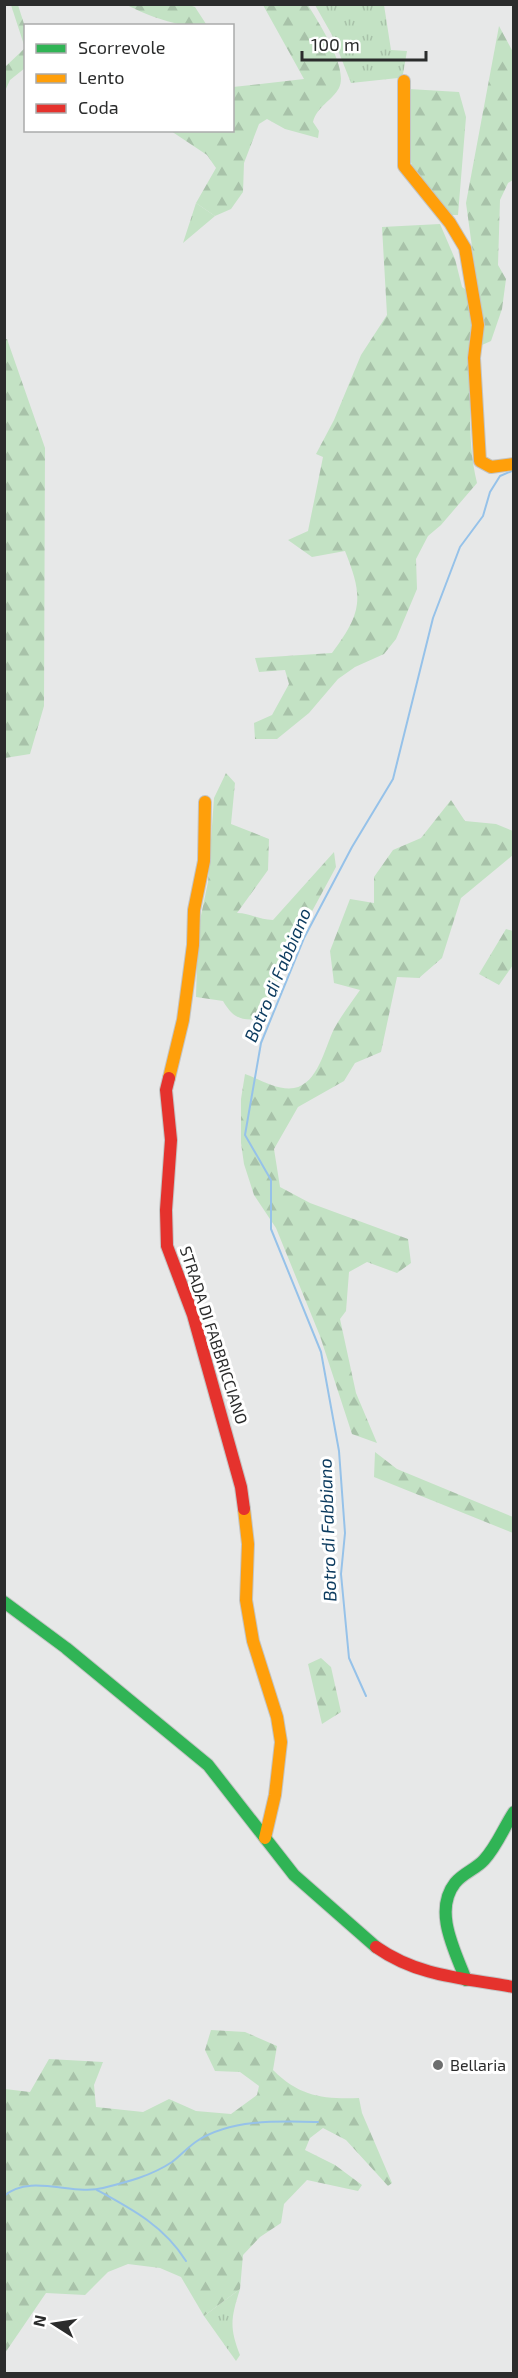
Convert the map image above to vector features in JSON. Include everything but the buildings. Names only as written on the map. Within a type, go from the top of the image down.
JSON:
[{"type":"street","points":[[405,81],[402,158],[404,166],[450,223],[465,248],[478,325],[474,358],[480,461],[491,467],[513,464]]},
{"type":"street","name":"STRADA DI FABBRICCIANO","points":[[205,802],[204,861],[194,910],[193,945],[183,1020],[166,1090],[171,1140],[166,1210],[167,1246],[193,1315],[241,1487],[248,1544],[246,1600],[253,1641],[277,1717],[281,1742],[275,1795],[265,1838]]},
{"type":"street","points":[[4,1602],[22,1613],[111,1684],[208,1765],[307,1889],[373,1945],[413,1968],[466,1980],[513,1987]]},
{"type":"street","points":[[466,1980],[446,1914],[448,1893],[454,1884],[483,1861],[493,1849],[513,1812]]},
{"type":"green space","points":[[11,5],[18,5],[24,24],[24,45]]},
{"type":"green space","points":[[127,5],[189,5],[195,7],[206,24],[178,24]]},
{"type":"green space","points":[[263,5],[308,5],[336,57],[341,79],[339,88],[315,116],[313,122],[319,131],[318,138],[285,129],[267,119],[259,124],[244,163],[243,192],[231,209],[215,216],[196,203],[216,168],[207,155],[172,132],[234,132],[234,87],[304,79]]},
{"type":"green space","points":[[315,5],[384,5],[391,50],[407,51],[403,74],[398,78],[351,83],[332,35]]},
{"type":"green space","points":[[499,26],[513,52],[513,180],[508,183],[500,200],[498,265],[506,279],[502,309],[491,341],[482,345],[479,298],[466,203]]},
{"type":"green space","points":[[24,49],[24,69],[10,80],[5,91],[5,67]]},
{"type":"green space","points":[[409,89],[459,92],[466,117],[458,215],[451,215],[413,167],[407,153]]},
{"type":"green space","points":[[196,203],[215,216],[183,243]]},
{"type":"green space","points":[[440,224],[455,259],[462,287],[469,292],[472,340],[471,435],[477,483],[441,525],[428,536],[416,559],[417,589],[396,639],[384,654],[355,667],[338,679],[309,713],[277,739],[255,739],[254,723],[272,715],[289,684],[285,670],[259,672],[255,658],[332,653],[349,627],[357,605],[355,581],[345,551],[312,557],[288,540],[308,531],[323,457],[316,454],[334,420],[361,355],[387,315],[382,227]]},
{"type":"green space","points":[[5,339],[7,339],[45,448],[44,706],[30,754],[5,758]]},
{"type":"green space","points":[[226,773],[235,783],[231,824],[269,839],[268,870],[237,913],[273,920],[334,852],[336,867],[297,939],[260,1019],[243,1019],[234,1015],[223,1001],[196,997],[198,930],[208,882],[214,798]]},
{"type":"green space","points":[[451,800],[465,821],[496,824],[513,831],[513,855],[461,898],[442,958],[419,978],[397,977],[381,1052],[355,1063],[344,1081],[298,1107],[274,1149],[280,1187],[310,1203],[408,1239],[411,1263],[397,1273],[367,1262],[349,1272],[346,1311],[340,1319],[356,1393],[377,1443],[352,1434],[320,1336],[276,1228],[254,1195],[244,1164],[241,1143],[241,1099],[245,1074],[276,1086],[294,1088],[309,1080],[315,1072],[334,1029],[360,990],[334,983],[330,951],[350,899],[374,903],[374,877],[393,850],[421,838]]},
{"type":"green space","points":[[506,929],[513,931],[513,965],[499,985],[479,974]]},
{"type":"green space","points":[[375,1452],[397,1469],[513,1517],[513,1533],[374,1477]]},
{"type":"green space","points":[[321,1658],[331,1667],[341,1712],[322,1724],[308,1664]]},
{"type":"green space","points":[[211,2030],[245,2032],[277,2046],[273,2070],[303,2091],[323,2097],[359,2098],[362,2113],[392,2183],[388,2186],[346,2140],[323,2128],[310,2138],[305,2150],[335,2165],[362,2185],[358,2191],[307,2180],[284,2204],[281,2223],[260,2237],[243,2255],[240,2289],[204,2316],[181,2277],[160,2268],[128,2264],[108,2272],[85,2295],[46,2293],[5,2353],[5,2089],[30,2092],[49,2059],[103,2062],[94,2085],[96,2107],[143,2112],[169,2099],[196,2111],[231,2114],[257,2095],[259,2086],[240,2072],[215,2071],[205,2050]]},
{"type":"green space","points":[[240,2289],[232,2322],[240,2355],[236,2361],[204,2316]]},
{"type":"waterway","name":"Botro di Fabbiano","points":[[366,1696],[349,1658],[341,1574],[345,1533],[339,1451],[321,1352],[271,1229],[271,1180],[245,1135],[261,1043],[304,938],[352,847],[393,779],[433,618],[460,547],[483,516],[490,492],[500,476],[514,470]]},
{"type":"waterway","points":[[4,2196],[14,2189],[26,2186],[91,2190],[130,2181],[164,2167],[197,2141],[210,2134],[240,2125],[287,2121],[318,2122]]},
{"type":"waterway","points":[[97,2190],[157,2228],[186,2261]]},
{"type":"traffic: fast","points":[[4,1602],[66,1648],[208,1765],[294,1875],[376,1947]]},
{"type":"traffic: fast","points":[[466,1980],[448,1931],[446,1906],[449,1894],[458,1880],[489,1855],[514,1812]]},
{"type":"traffic: slow","points":[[404,81],[404,166],[450,223],[465,248],[478,325],[474,358],[480,461],[491,467],[514,464]]},
{"type":"traffic: slow","points":[[169,1078],[183,1020],[193,945],[194,910],[204,861],[205,802]]},
{"type":"traffic: slow","points":[[244,1509],[248,1544],[246,1600],[253,1641],[277,1717],[281,1742],[275,1795],[265,1838]]},
{"type":"traffic: jam","points":[[169,1078],[166,1090],[171,1140],[166,1210],[167,1246],[193,1315],[241,1487],[244,1509]]},
{"type":"traffic: jam","points":[[376,1947],[409,1965],[442,1975],[514,1987]]},
{"type":"place","name":"Bellaria","points":[[438,2065]]}]
